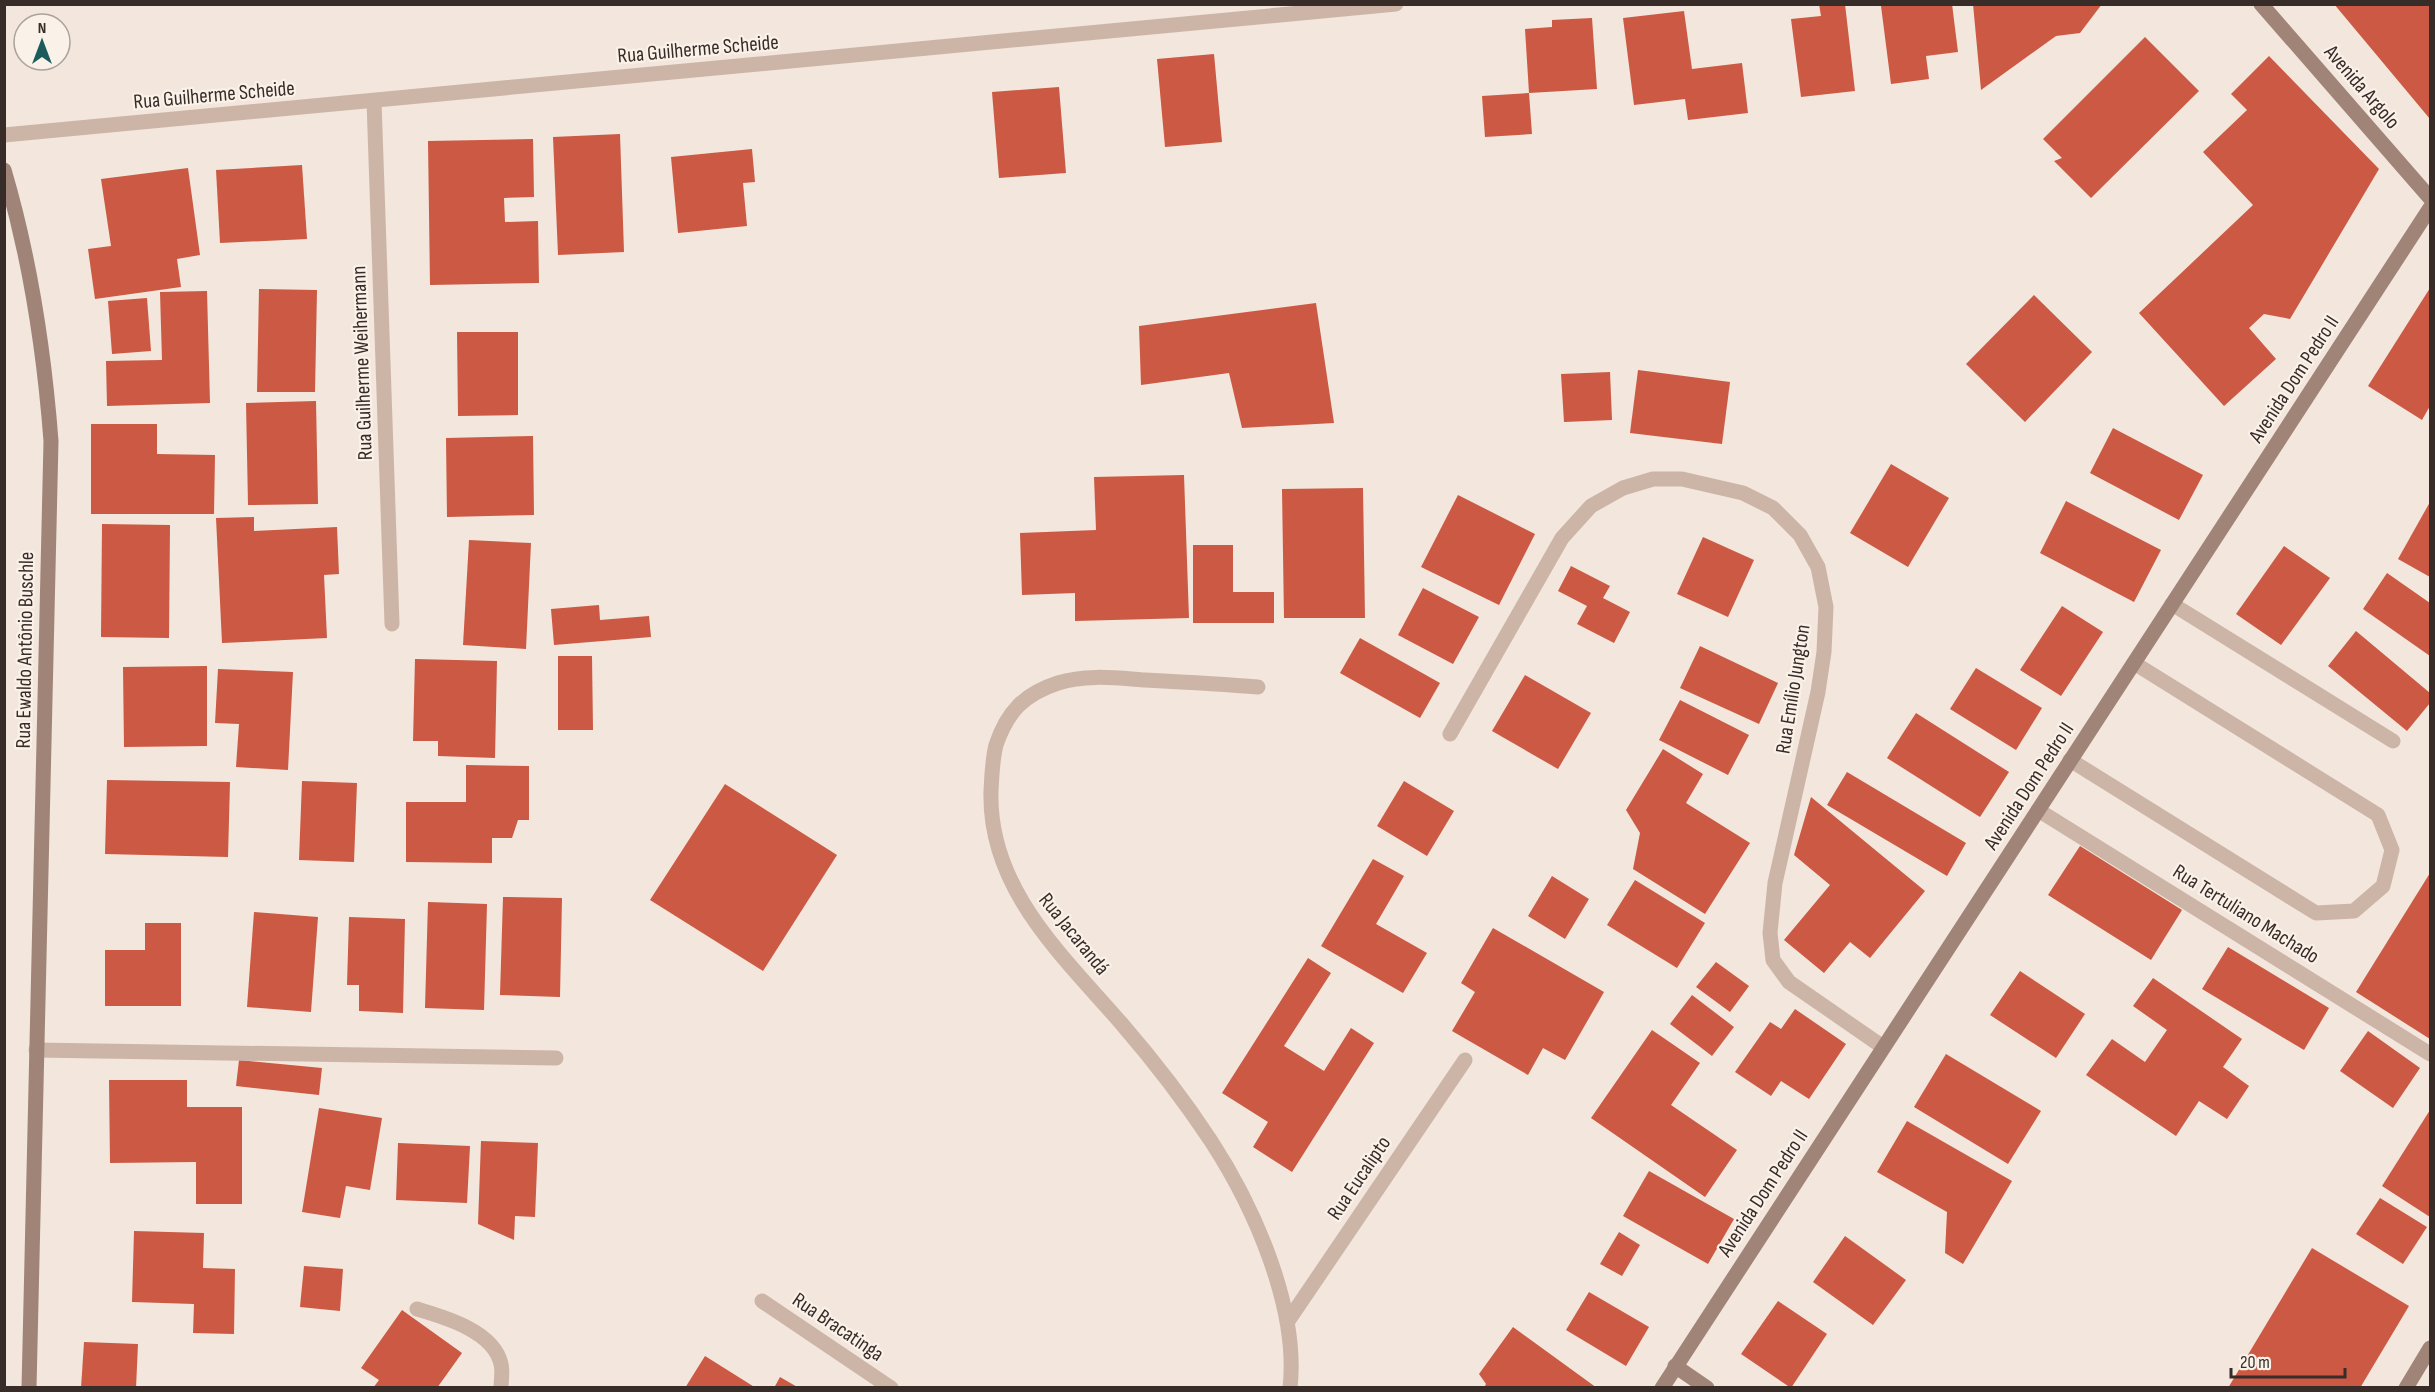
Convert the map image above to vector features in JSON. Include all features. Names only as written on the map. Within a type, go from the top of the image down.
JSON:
[{"type":"main road","name":"Avenida Argolo","points":[[2261,4],[2430,198]]},
{"type":"main road","name":"Rua Ewaldo Antônio Buschle","points":[[4,170],[10,214],[31,281],[46,373],[51,441],[29,1388]]},
{"type":"main road","name":"Avenida Dom Pedro II","points":[[1662,1388],[2430,208]]},
{"type":"main road","points":[[2406,1388],[2430,1348]]},
{"type":"main road","points":[[1675,1366],[1707,1388]]},
{"type":"street","name":"Rua Guilherme Scheide","points":[[4,135],[1396,4]]},
{"type":"street","name":"Rua Guilherme Weihermann","points":[[374,101],[392,624]]},
{"type":"street","name":"Rua Emílio Jungton","points":[[1450,734],[1562,538],[1591,506],[1623,488],[1653,479],[1682,479],[1743,493],[1773,508],[1800,535],[1818,567],[1826,607],[1824,652],[1818,692],[1775,883],[1770,933],[1773,960],[1789,982],[1883,1047]]},
{"type":"street","points":[[2172,604],[2393,741]]},
{"type":"street","points":[[2070,760],[2316,913],[2354,910],[2383,886],[2392,850],[2378,815],[2134,663]]},
{"type":"street","name":"Rua Jacarandá","points":[[1258,687],[1094,677],[1060,682],[1029,696],[1004,723],[992,758],[991,809],[1000,859],[1018,897],[1044,935],[1123,1025],[1181,1097],[1213,1143],[1250,1210],[1271,1265],[1288,1321],[1290,1388]]},
{"type":"street","name":"Rua Tertuliano Machado","points":[[2038,810],[2430,1054]]},
{"type":"street","points":[[36,1050],[556,1058]]},
{"type":"street","name":"Rua Eucalipto","points":[[1288,1321],[1465,1060]]},
{"type":"street","name":"Rua Bracatinga","points":[[762,1300],[891,1388]]},
{"type":"street","points":[[417,1309],[462,1323],[490,1344],[501,1363],[501,1388]]},
{"type":"building","points":[[1819,4],[1845,4],[1855,91],[1801,97],[1791,19],[1821,16]]},
{"type":"building","points":[[1952,4],[1958,52],[1926,56],[1929,79],[1891,84],[1881,6]]},
{"type":"building","points":[[1973,4],[2102,4],[2080,33],[2056,36],[1981,90]]},
{"type":"building","points":[[2334,4],[2430,4],[2430,119]]},
{"type":"building","points":[[1684,11],[1692,69],[1742,63],[1748,113],[1688,120],[1685,99],[1634,105],[1623,18]]},
{"type":"building","points":[[1592,18],[1597,89],[1529,93],[1525,29],[1552,27],[1552,20]]},
{"type":"building","points":[[2145,37],[2199,91],[2091,198],[2054,161],[2062,158],[2043,139]]},
{"type":"building","points":[[1214,54],[1222,142],[1165,147],[1157,59]]},
{"type":"building","points":[[2269,56],[2379,169],[2290,319],[2264,314],[2249,328],[2276,359],[2224,406],[2139,313],[2253,205],[2203,152],[2247,110],[2231,94]]},
{"type":"building","points":[[1059,87],[1066,173],[999,178],[992,92]]},
{"type":"building","points":[[1529,93],[1532,134],[1485,137],[1482,96]]},
{"type":"building","points":[[620,134],[624,252],[558,255],[553,137]]},
{"type":"building","points":[[533,139],[534,197],[504,198],[505,222],[538,221],[539,283],[430,285],[428,141]]},
{"type":"building","points":[[752,149],[755,182],[743,183],[747,226],[678,233],[671,157]]},
{"type":"building","points":[[302,165],[307,239],[220,243],[216,170]]},
{"type":"building","points":[[188,168],[200,255],[177,259],[181,287],[95,299],[88,249],[111,246],[101,179]]},
{"type":"building","points":[[2430,288],[2430,406],[2422,420],[2368,386]]},
{"type":"building","points":[[259,289],[317,290],[315,392],[257,392]]},
{"type":"building","points":[[207,291],[210,403],[107,406],[106,361],[162,360],[160,292]]},
{"type":"building","points":[[2034,295],[2092,352],[2025,422],[1966,364]]},
{"type":"building","points":[[147,298],[151,351],[112,354],[108,301]]},
{"type":"building","points":[[1316,303],[1334,423],[1242,428],[1229,373],[1141,385],[1139,326]]},
{"type":"building","points":[[457,332],[518,332],[518,415],[458,416]]},
{"type":"building","points":[[1638,370],[1730,382],[1722,444],[1630,433]]},
{"type":"building","points":[[1610,372],[1612,420],[1564,422],[1561,374]]},
{"type":"building","points":[[316,401],[318,504],[248,505],[246,403]]},
{"type":"building","points":[[91,424],[157,424],[157,454],[215,455],[214,514],[91,514]]},
{"type":"building","points":[[2113,428],[2203,475],[2179,520],[2090,473]]},
{"type":"building","points":[[533,436],[534,515],[447,517],[446,438]]},
{"type":"building","points":[[1891,464],[1949,498],[1908,567],[1850,533]]},
{"type":"building","points":[[1184,475],[1189,618],[1075,621],[1075,593],[1022,595],[1020,533],[1096,530],[1094,477]]},
{"type":"building","points":[[1363,488],[1365,618],[1284,618],[1282,489]]},
{"type":"building","points":[[1458,495],[1535,534],[1499,605],[1421,567]]},
{"type":"building","points":[[2066,501],[2161,550],[2134,602],[2040,553]]},
{"type":"building","points":[[2430,502],[2430,577],[2398,559]]},
{"type":"building","points":[[254,517],[254,531],[337,527],[339,574],[324,575],[327,638],[222,643],[216,518]]},
{"type":"building","points":[[102,524],[170,525],[169,638],[101,637]]},
{"type":"building","points":[[1703,537],[1754,560],[1728,617],[1677,594]]},
{"type":"building","points":[[469,540],[531,543],[526,649],[463,645]]},
{"type":"building","points":[[1193,545],[1233,545],[1233,592],[1274,592],[1274,623],[1193,623]]},
{"type":"building","points":[[2284,546],[2330,578],[2281,645],[2236,614]]},
{"type":"building","points":[[1571,566],[1610,586],[1603,598],[1630,612],[1614,643],[1577,624],[1587,606],[1558,591]]},
{"type":"building","points":[[2387,573],[2430,603],[2430,656],[2363,609]]},
{"type":"building","points":[[1423,588],[1479,617],[1453,664],[1398,635]]},
{"type":"building","points":[[599,605],[600,620],[649,616],[651,637],[554,645],[551,609]]},
{"type":"building","points":[[2062,606],[2103,632],[2061,696],[2020,670]]},
{"type":"building","points":[[2356,631],[2430,693],[2430,703],[2407,731],[2328,666]]},
{"type":"building","points":[[1360,638],[1440,683],[1420,718],[1340,673]]},
{"type":"building","points":[[1700,646],[1778,683],[1759,724],[1680,688]]},
{"type":"building","points":[[558,656],[592,656],[593,730],[558,730]]},
{"type":"building","points":[[415,659],[497,661],[495,758],[438,756],[438,741],[413,741]]},
{"type":"building","points":[[207,666],[207,746],[124,747],[123,667]]},
{"type":"building","points":[[1976,668],[2042,708],[2016,750],[1950,709]]},
{"type":"building","points":[[218,669],[293,672],[288,770],[236,767],[239,724],[215,723]]},
{"type":"building","points":[[1525,675],[1591,713],[1558,769],[1492,731]]},
{"type":"building","points":[[1680,700],[1749,735],[1728,775],[1659,740]]},
{"type":"building","points":[[1916,713],[2009,772],[1980,817],[1887,758]]},
{"type":"building","points":[[1663,749],[1703,774],[1686,803],[1750,843],[1705,914],[1633,869],[1640,833],[1626,810]]},
{"type":"building","points":[[466,765],[529,766],[529,820],[518,820],[512,838],[492,838],[492,863],[406,862],[406,802],[466,802]]},
{"type":"building","points":[[1847,772],[1966,843],[1947,876],[1827,805]]},
{"type":"building","points":[[107,780],[230,782],[228,857],[105,854]]},
{"type":"building","points":[[302,781],[357,783],[354,862],[299,860]]},
{"type":"building","points":[[1404,781],[1454,811],[1427,856],[1377,826]]},
{"type":"building","points":[[725,784],[837,855],[763,971],[650,900]]},
{"type":"building","points":[[1811,797],[1925,891],[1870,958],[1850,942],[1824,973],[1784,940],[1830,885],[1794,855]]},
{"type":"building","points":[[2080,846],[2182,910],[2151,960],[2048,895]]},
{"type":"building","points":[[1373,859],[1404,876],[1376,924],[1427,953],[1403,993],[1321,946]]},
{"type":"building","points":[[2430,873],[2430,1039],[2356,992]]},
{"type":"building","points":[[1552,876],[1589,899],[1565,939],[1528,916]]},
{"type":"building","points":[[1635,880],[1705,923],[1677,968],[1607,925]]},
{"type":"building","points":[[503,897],[562,898],[560,997],[500,995]]},
{"type":"building","points":[[428,902],[487,904],[484,1010],[425,1008]]},
{"type":"building","points":[[254,912],[318,917],[311,1012],[247,1007]]},
{"type":"building","points":[[349,917],[405,919],[403,1013],[359,1011],[359,985],[347,985]]},
{"type":"building","points":[[145,923],[181,923],[181,1006],[105,1006],[105,950],[145,950]]},
{"type":"building","points":[[1493,928],[1604,992],[1565,1060],[1543,1048],[1528,1075],[1452,1031],[1475,992],[1461,983]]},
{"type":"building","points":[[2228,947],[2329,1008],[2304,1050],[2202,989]]},
{"type":"building","points":[[1308,958],[1331,973],[1284,1046],[1324,1071],[1351,1028],[1374,1043],[1292,1172],[1253,1147],[1268,1122],[1222,1093]]},
{"type":"building","points":[[1716,962],[1749,986],[1730,1012],[1696,987]]},
{"type":"building","points":[[2020,971],[2085,1014],[2056,1058],[1990,1015]]},
{"type":"building","points":[[2153,978],[2242,1039],[2223,1067],[2249,1086],[2227,1119],[2199,1101],[2176,1136],[2086,1075],[2112,1039],[2145,1062],[2167,1030],[2133,1006]]},
{"type":"building","points":[[1692,995],[1734,1027],[1712,1056],[1670,1024]]},
{"type":"building","points":[[1795,1009],[1846,1044],[1809,1099],[1781,1081],[1771,1096],[1735,1072],[1770,1022],[1781,1029]]},
{"type":"building","points":[[1652,1030],[1700,1063],[1671,1105],[1737,1150],[1705,1197],[1591,1118]]},
{"type":"building","points":[[2368,1031],[2420,1068],[2393,1108],[2340,1071]]},
{"type":"building","points":[[1946,1054],[2041,1111],[2008,1164],[1914,1107]]},
{"type":"building","points":[[239,1060],[322,1068],[319,1095],[236,1086]]},
{"type":"building","points":[[109,1080],[187,1080],[187,1107],[242,1107],[242,1204],[196,1204],[196,1162],[110,1163]]},
{"type":"building","points":[[319,1108],[382,1118],[370,1190],[346,1186],[340,1218],[302,1212]]},
{"type":"building","points":[[2430,1110],[2430,1217],[2382,1186]]},
{"type":"building","points":[[1907,1121],[2012,1181],[1963,1264],[1945,1253],[1947,1212],[1877,1172]]},
{"type":"building","points":[[481,1141],[538,1143],[535,1217],[515,1216],[514,1240],[478,1224]]},
{"type":"building","points":[[398,1143],[470,1146],[467,1203],[396,1200]]},
{"type":"building","points":[[1649,1171],[1734,1219],[1708,1264],[1623,1216]]},
{"type":"building","points":[[2380,1198],[2427,1227],[2403,1264],[2356,1234]]},
{"type":"building","points":[[134,1231],[204,1233],[203,1268],[235,1269],[234,1334],[193,1333],[194,1304],[132,1302]]},
{"type":"building","points":[[1619,1232],[1640,1245],[1622,1276],[1600,1264]]},
{"type":"building","points":[[1845,1236],[1906,1280],[1873,1325],[1813,1282]]},
{"type":"building","points":[[2312,1248],[2409,1306],[2360,1388],[2228,1388]]},
{"type":"building","points":[[304,1266],[343,1269],[340,1311],[300,1307]]},
{"type":"building","points":[[1589,1292],[1649,1327],[1626,1366],[1566,1330]]},
{"type":"building","points":[[1778,1301],[1827,1334],[1791,1388],[1741,1354]]},
{"type":"building","points":[[402,1310],[462,1353],[437,1388],[373,1388],[379,1380],[361,1368]]},
{"type":"building","points":[[1513,1327],[1597,1388],[1484,1388],[1486,1384],[1479,1374]]},
{"type":"building","points":[[84,1342],[138,1344],[136,1388],[81,1388]]},
{"type":"building","points":[[705,1356],[756,1388],[685,1388]]},
{"type":"building","points":[[780,1377],[799,1388],[774,1388]]}]
